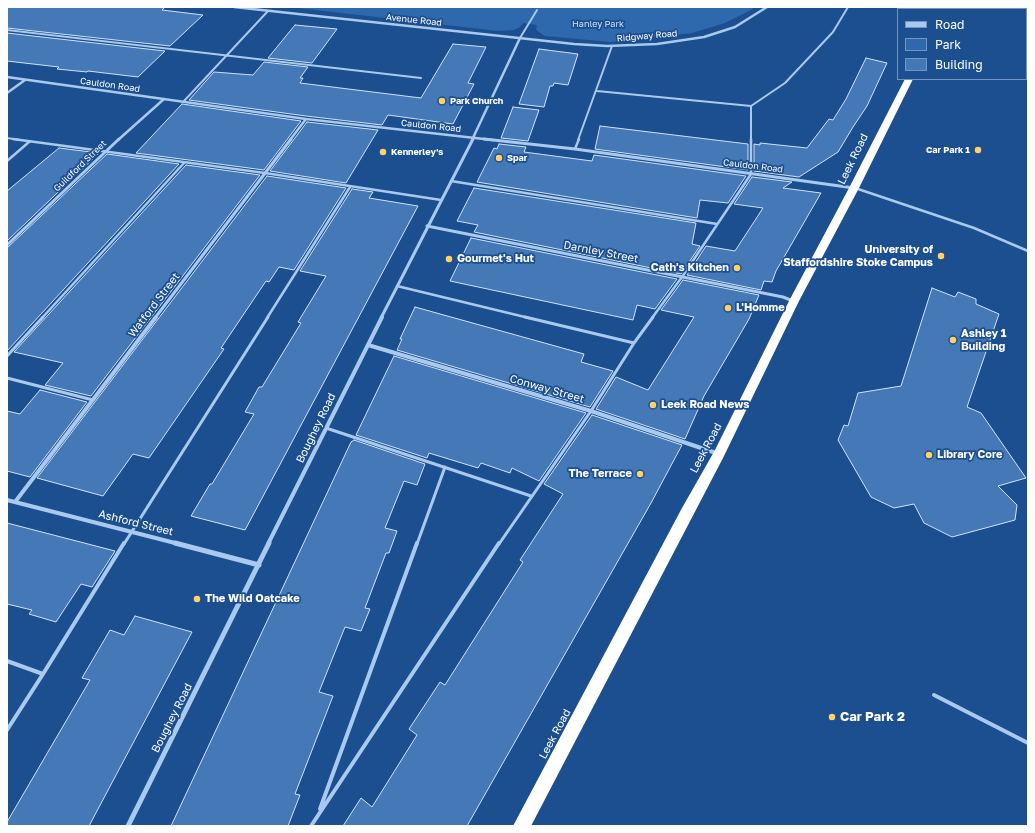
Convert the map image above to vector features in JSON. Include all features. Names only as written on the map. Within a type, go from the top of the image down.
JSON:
[{"type":"highway","name":"Leek Road","points":[[522,826],[719,454],[794,301],[854,188],[908,80]]},
{"type":"street","name":"Avenue Road","points":[[234,7],[520,38]]},
{"type":"street","name":"Ridgway Road","points":[[520,38],[574,44],[612,46],[657,44],[704,37],[735,27],[767,7]]},
{"type":"street","name":"Boughey Road","points":[[128,826],[259,565],[396,286],[474,137],[520,38]]},
{"type":"street","name":"Cauldon Road","points":[[7,78],[306,119],[575,149],[854,188]]},
{"type":"street","points":[[7,93],[25,80]]},
{"type":"street","name":"Guildford Street","points":[[7,246],[104,152],[164,99]]},
{"type":"street","name":"Watford Street","points":[[15,502],[306,119]]},
{"type":"street","name":"Darnley Street","points":[[427,226],[783,297],[794,301]]},
{"type":"street","name":"Conway Street","points":[[368,345],[591,411],[719,454]]},
{"type":"street","name":"Ashford Street","points":[[7,500],[132,531],[259,565]]},
{"type":"lane","points":[[597,91],[751,106],[785,83],[833,32],[848,7]]},
{"type":"lane","points":[[520,38],[537,10]]},
{"type":"lane","points":[[184,102],[268,11]]},
{"type":"lane","points":[[7,30],[421,78]]},
{"type":"lane","points":[[575,149],[612,46]]},
{"type":"lane","points":[[310,826],[531,496],[591,411],[634,343],[682,277],[716,224],[751,174],[751,106]]},
{"type":"lane","points":[[7,138],[265,173],[441,200]]},
{"type":"lane","points":[[7,160],[29,142]]},
{"type":"lane","points":[[7,356],[184,163]]},
{"type":"lane","points":[[451,181],[716,224]]},
{"type":"lane","points":[[7,730],[350,187]]},
{"type":"lane","points":[[854,188],[974,228],[1028,251]]},
{"type":"lane","points":[[396,286],[634,343]]},
{"type":"lane","points":[[7,378],[94,400]]},
{"type":"lane","points":[[326,428],[531,496]]},
{"type":"lane","points":[[318,814],[445,467]]},
{"type":"lane","points":[[7,661],[43,674]]},
{"type":"lane","points":[[934,695],[1028,744]]},
{"type":"green space","name":"Hanley Park","points":[[289,7],[754,7],[725,23],[692,33],[611,42],[545,36],[536,30],[537,25],[523,23],[520,27],[514,30],[498,31]]},
{"type":"building","points":[[7,7],[165,7],[162,10],[203,15],[170,46],[7,28]]},
{"type":"building","points":[[295,25],[337,29],[312,63],[268,58]]},
{"type":"building","points":[[7,33],[165,51],[138,77],[57,69],[59,67],[7,61]]},
{"type":"building","points":[[453,44],[486,47],[468,83],[474,84],[453,124],[388,115],[382,125],[189,100],[214,72],[253,75],[264,62],[308,67],[300,78],[303,78],[300,83],[421,98]]},
{"type":"building","points":[[539,49],[578,54],[568,85],[554,83],[553,86],[550,86],[544,107],[519,104]]},
{"type":"building","points":[[866,58],[887,63],[867,106],[838,152],[799,177],[754,171],[754,144],[760,145],[760,143],[807,148],[829,119],[833,120],[846,99]]},
{"type":"building","points":[[182,104],[301,121],[264,170],[136,153]]},
{"type":"building","points":[[513,107],[539,110],[528,141],[501,138]]},
{"type":"building","points":[[307,122],[378,130],[346,183],[270,171]]},
{"type":"building","points":[[600,126],[748,144],[748,170],[595,149]]},
{"type":"building","points":[[499,144],[526,147],[524,152],[592,161],[594,155],[746,176],[728,203],[700,200],[697,218],[477,182],[494,148],[497,149]]},
{"type":"building","points":[[59,148],[99,153],[7,241],[7,191]]},
{"type":"building","points":[[107,154],[179,164],[7,351],[7,248]]},
{"type":"building","points":[[186,165],[260,175],[91,396],[45,385],[63,363],[14,352]]},
{"type":"building","points":[[267,176],[346,188],[294,270],[279,267],[269,282],[266,281],[221,348],[224,349],[149,458],[133,454],[103,496],[37,478]]},
{"type":"building","points":[[752,177],[792,182],[783,188],[821,193],[776,271],[772,282],[764,281],[761,290],[687,275],[706,246],[735,251],[763,208],[734,204]]},
{"type":"building","points":[[474,188],[696,223],[692,244],[700,246],[681,274],[474,232],[478,225],[457,221]]},
{"type":"building","points":[[352,189],[373,192],[369,198],[418,206],[245,530],[191,516],[254,414],[245,412],[259,387],[262,387],[301,323],[298,322],[326,276],[300,271]]},
{"type":"building","points":[[471,238],[677,279],[655,309],[637,305],[633,320],[450,281]]},
{"type":"building","points":[[683,280],[759,295],[749,319],[704,396],[685,439],[596,409],[616,377],[648,390],[694,317],[661,310]]},
{"type":"building","name":"Library Core","points":[[932,288],[955,297],[958,292],[976,299],[976,304],[999,314],[967,407],[981,413],[1026,478],[998,486],[1017,505],[1015,520],[952,537],[924,523],[914,504],[894,508],[871,497],[838,440],[844,425],[848,426],[858,393],[901,386]]},
{"type":"building","points":[[415,307],[584,354],[581,362],[613,371],[590,407],[397,350],[402,339],[400,339]]},
{"type":"building","points":[[394,356],[586,413],[539,481],[512,468],[510,473],[481,463],[478,468],[429,453],[427,458],[356,435]]},
{"type":"building","points":[[40,390],[87,402],[30,477],[7,471],[7,411],[20,414]]},
{"type":"building","points":[[592,415],[682,445],[651,503],[467,826],[343,826],[361,798],[372,807],[417,735],[409,729],[440,682],[445,685],[523,562],[520,560],[563,494],[544,484]]},
{"type":"building","points":[[354,440],[425,464],[417,485],[404,481],[385,528],[397,531],[389,553],[386,553],[365,608],[370,609],[361,631],[345,627],[319,692],[333,696],[295,794],[300,795],[288,826],[171,826],[351,442]]},
{"type":"building","points":[[7,523],[115,551],[92,587],[81,584],[56,622],[29,614],[32,610],[7,604]]},
{"type":"building","points":[[135,616],[192,632],[89,826],[7,826],[7,822],[90,680],[82,678],[110,630],[124,635]]},
{"type":"place","name":"Park Church","points":[[442,101]]},
{"type":"place","name":"Car Park 1","points":[[978,150]]},
{"type":"place","name":"Kennerley's","points":[[383,152]]},
{"type":"place","name":"Spar","points":[[499,158]]},
{"type":"place","name":"University of Staffordshire Stoke Campus","points":[[941,256]]},
{"type":"place","name":"Gourmet's Hut","points":[[449,259]]},
{"type":"place","name":"Cath's Kitchen","points":[[737,268]]},
{"type":"place","name":"L'Homme","points":[[728,308]]},
{"type":"place","name":"Ashley 1 Building","points":[[953,340]]},
{"type":"place","name":"Leek Road News","points":[[653,405]]},
{"type":"place","name":"Library Core","points":[[929,455]]},
{"type":"place","name":"The Terrace","points":[[640,474]]},
{"type":"place","name":"The Wild Oatcake","points":[[197,599]]},
{"type":"place","name":"Car Park 2","points":[[832,717]]}]
